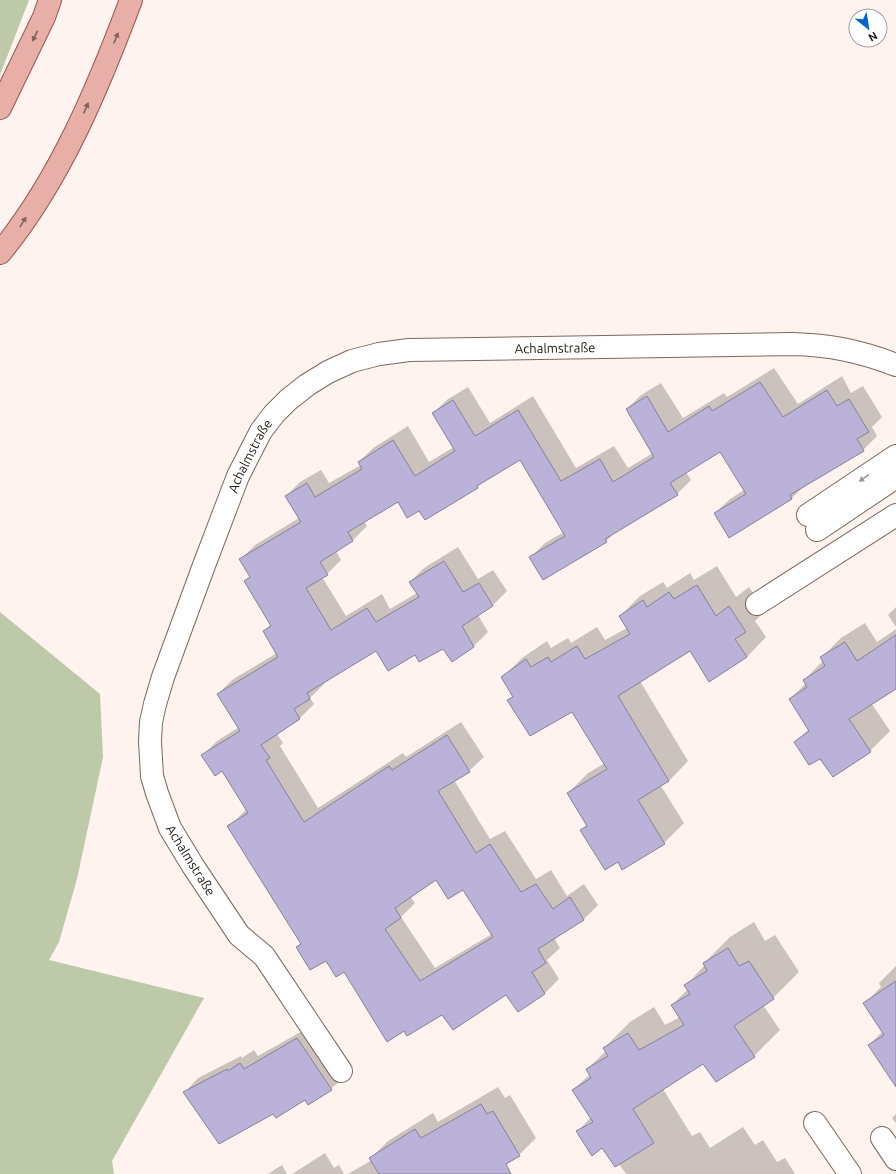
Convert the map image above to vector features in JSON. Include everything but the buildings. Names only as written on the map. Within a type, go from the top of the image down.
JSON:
[{"type":"main road","points":[[0,108],[44,17],[50,0]]},
{"type":"main road","points":[[0,253],[15,235],[52,176],[78,125],[101,74],[131,0]]},
{"type":"street","name":"Achalmstraße","points":[[341,1071],[264,956],[239,935],[180,847],[170,828],[156,793],[150,759],[151,722],[163,678],[238,476],[258,438],[274,414],[288,400],[307,385],[328,372],[352,361],[379,354],[409,350],[792,344],[821,345],[848,350],[874,356],[896,365]]},
{"type":"street","points":[[896,456],[813,523],[896,477]]},
{"type":"street","points":[[757,604],[896,515]]},
{"type":"street","points":[[816,1123],[850,1174]]},
{"type":"street","points":[[882,1138],[896,1159]]},
{"type":"green space","points":[[0,0],[29,0],[0,75]]},
{"type":"green space","points":[[0,612],[100,694],[103,757],[77,879],[59,942],[49,960],[204,998],[112,1161],[114,1174],[0,1174]]}]
